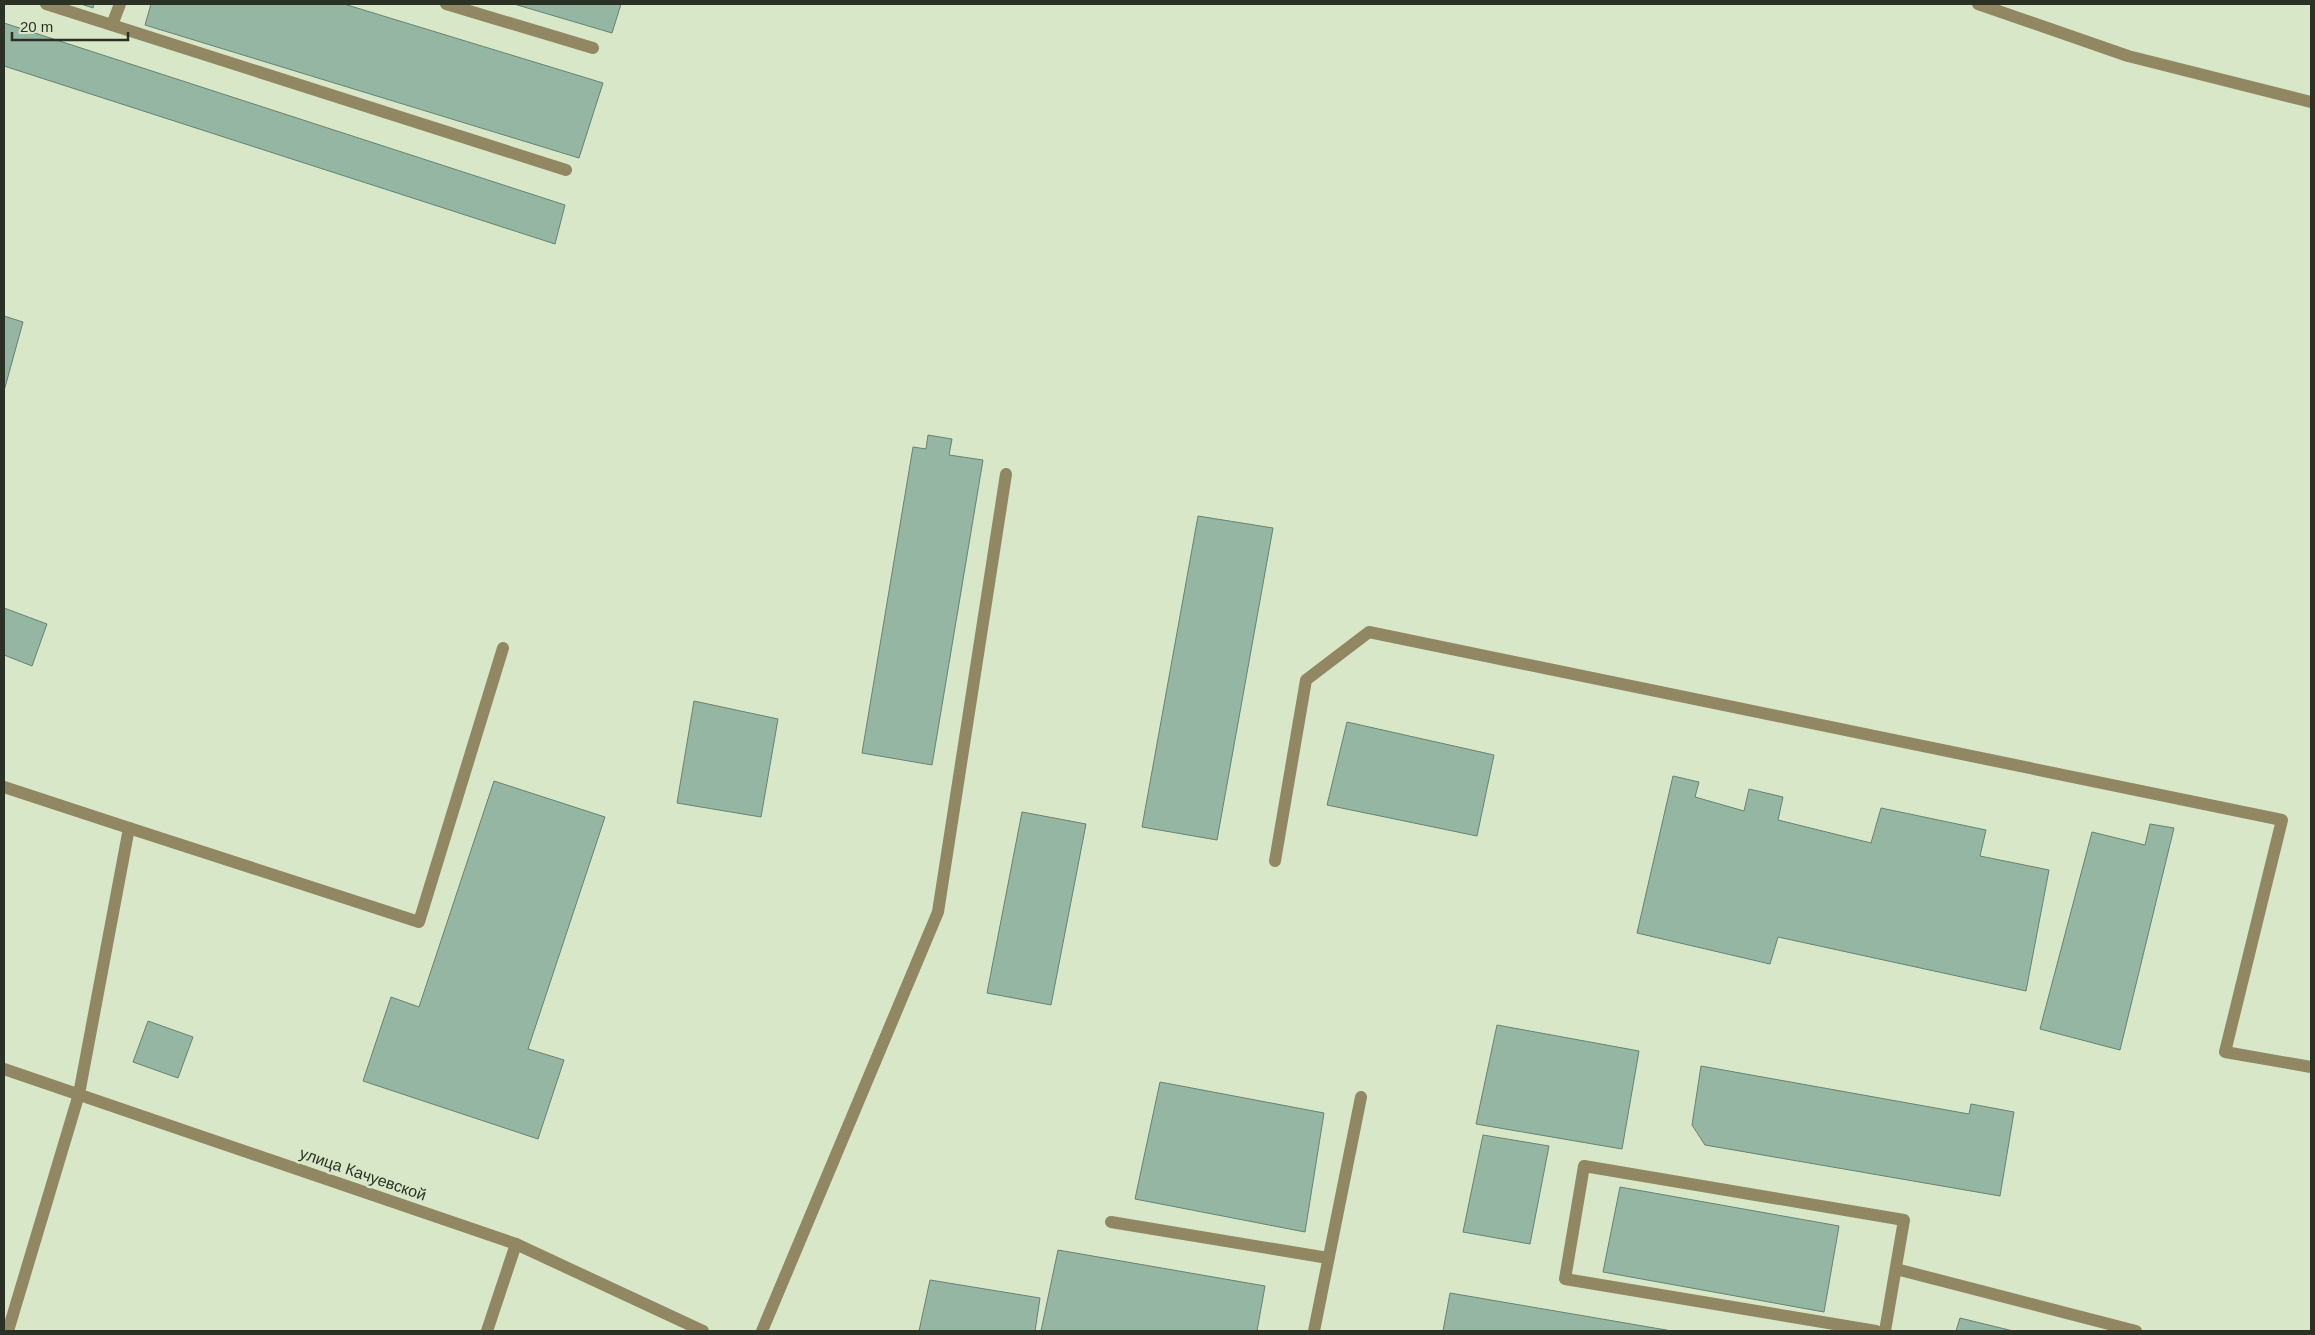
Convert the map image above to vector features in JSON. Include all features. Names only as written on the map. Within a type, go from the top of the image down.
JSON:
[{"type":"street","points":[[46,4],[566,170]]},
{"type":"street","points":[[112,25],[120,4]]},
{"type":"street","points":[[446,4],[593,48]]},
{"type":"street","points":[[1978,4],[2128,56],[2311,102]]},
{"type":"street","points":[[762,1331],[938,912],[1006,474]]},
{"type":"street","points":[[1275,861],[1306,680],[1369,632],[2282,820],[2226,1052],[2311,1067]]},
{"type":"street","points":[[4,787],[419,922],[503,648]]},
{"type":"street","points":[[8,1331],[79,1094],[129,828]]},
{"type":"street","name":"улица Качуевской","points":[[4,1069],[516,1244],[703,1331]]},
{"type":"street","points":[[1314,1331],[1361,1097]]},
{"type":"street","points":[[1876,1331],[1564,1279],[1584,1166],[1904,1220],[1885,1331]]},
{"type":"street","points":[[1111,1222],[1328,1258]]},
{"type":"street","points":[[487,1331],[516,1244]]},
{"type":"street","points":[[1896,1269],[2133,1331]]},
{"type":"building","points":[[81,4],[94,4],[93,8]]},
{"type":"building","points":[[151,4],[344,4],[603,83],[579,158],[145,25]]},
{"type":"building","points":[[514,4],[621,4],[612,33]]},
{"type":"building","points":[[4,23],[565,205],[555,244],[4,66]]},
{"type":"building","points":[[4,316],[23,322],[4,391]]},
{"type":"building","points":[[928,435],[952,439],[949,455],[983,460],[932,765],[862,753],[913,447],[926,449]]},
{"type":"building","points":[[1198,516],[1273,528],[1217,840],[1142,827]]},
{"type":"building","points":[[4,608],[47,624],[32,666],[4,655]]},
{"type":"building","points":[[694,701],[778,719],[761,817],[677,803]]},
{"type":"building","points":[[1347,722],[1494,755],[1477,836],[1327,805]]},
{"type":"building","points":[[1673,776],[1699,782],[1695,797],[1744,811],[1749,789],[1783,797],[1778,820],[1871,843],[1881,808],[1986,830],[1980,856],[2049,870],[2026,991],[1778,937],[1770,964],[1637,933]]},
{"type":"building","points":[[494,781],[605,817],[528,1049],[564,1060],[538,1139],[363,1081],[391,997],[419,1007]]},
{"type":"building","points":[[1022,812],[1086,824],[1051,1005],[987,993]]},
{"type":"building","points":[[2150,824],[2174,828],[2120,1050],[2040,1029],[2092,832],[2145,845]]},
{"type":"building","points":[[148,1021],[193,1037],[178,1078],[133,1062]]},
{"type":"building","points":[[1497,1025],[1639,1051],[1622,1149],[1476,1124]]},
{"type":"building","points":[[1701,1066],[1969,1114],[1971,1104],[2014,1112],[2000,1196],[1705,1145],[1692,1125]]},
{"type":"building","points":[[1160,1082],[1324,1113],[1305,1232],[1135,1199]]},
{"type":"building","points":[[1483,1135],[1549,1146],[1530,1244],[1463,1232]]},
{"type":"building","points":[[1620,1187],[1839,1226],[1824,1312],[1603,1272]]},
{"type":"building","points":[[1058,1250],[1265,1286],[1257,1331],[1041,1331]]},
{"type":"building","points":[[930,1280],[1040,1298],[1035,1331],[919,1331]]},
{"type":"building","points":[[1450,1293],[1672,1331],[1443,1331]]},
{"type":"building","points":[[1960,1318],[2013,1331],[1956,1331]]}]
